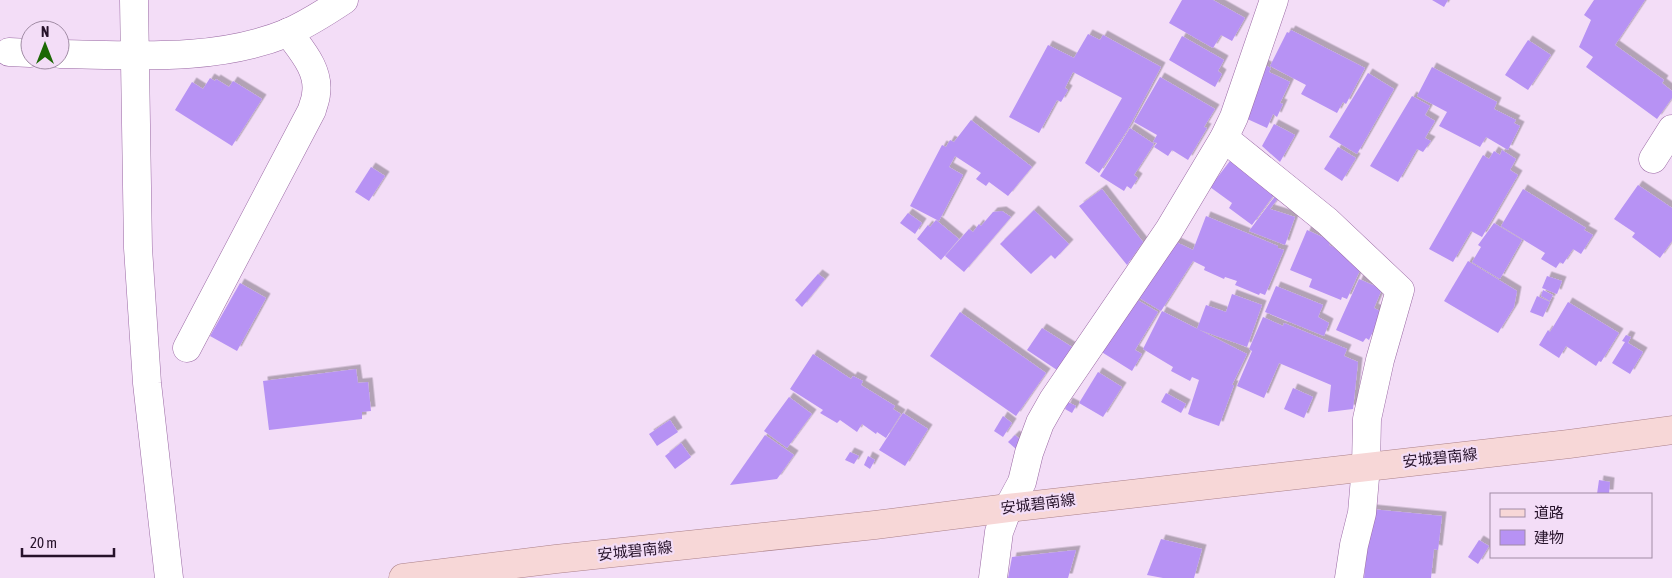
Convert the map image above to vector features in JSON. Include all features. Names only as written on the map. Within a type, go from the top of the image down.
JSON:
[{"type":"main road","name":"安城碧南線","points":[[403,578],[556,559],[875,525],[1366,466],[1569,444],[1672,430]]},
{"type":"street","points":[[134,0],[138,248],[142,315],[147,383],[169,578]]},
{"type":"street","points":[[70,54],[134,55],[216,52],[258,42],[288,32],[321,15],[344,0]]},
{"type":"street","points":[[993,578],[999,532],[1008,508],[1022,482],[1029,453],[1040,423],[1169,230],[1224,138],[1234,117],[1274,0]]},
{"type":"street","points":[[187,348],[312,110],[317,93],[314,75],[308,58],[288,32]]},
{"type":"street","points":[[1653,159],[1672,129]]},
{"type":"street","points":[[1224,138],[1327,221],[1400,290],[1380,360],[1368,419],[1362,513],[1354,545],[1349,578]]},
{"type":"building","points":[[1182,0],[1213,0],[1245,18],[1232,41],[1221,35],[1213,48],[1169,23]]},
{"type":"building","points":[[1432,0],[1448,0],[1444,7]]},
{"type":"building","points":[[1594,0],[1645,0],[1615,45],[1664,80],[1662,83],[1672,91],[1672,98],[1657,119],[1586,67],[1593,57],[1579,47],[1591,20],[1584,15]]},
{"type":"building","points":[[1291,30],[1365,68],[1346,104],[1343,102],[1337,113],[1301,94],[1306,85],[1270,66],[1287,32],[1289,33]]},
{"type":"building","points":[[1088,34],[1100,40],[1103,35],[1161,67],[1128,129],[1099,173],[1085,163],[1122,98],[1073,72],[1065,88],[1068,90],[1061,102],[1057,100],[1039,133],[1009,117],[1048,45],[1074,58]]},
{"type":"building","points":[[1182,36],[1224,60],[1218,71],[1222,74],[1215,87],[1169,60]]},
{"type":"building","points":[[1528,40],[1551,55],[1528,90],[1505,75]]},
{"type":"building","points":[[1263,64],[1271,68],[1269,72],[1290,82],[1280,103],[1283,104],[1277,117],[1273,114],[1267,128],[1243,117]]},
{"type":"building","points":[[1432,67],[1497,102],[1494,109],[1516,120],[1514,123],[1520,126],[1508,150],[1486,137],[1480,147],[1439,126],[1447,112],[1417,96]]},
{"type":"building","points":[[1368,73],[1394,89],[1357,154],[1329,137]]},
{"type":"building","points":[[1160,77],[1215,109],[1204,127],[1207,128],[1188,160],[1172,150],[1168,156],[1154,147],[1157,143],[1153,142],[1157,135],[1134,122]]},
{"type":"building","points":[[210,78],[215,81],[216,79],[229,87],[233,81],[262,99],[232,146],[175,110],[192,82],[203,89]]},
{"type":"building","points":[[1412,96],[1430,106],[1425,115],[1435,121],[1425,138],[1431,141],[1423,152],[1417,149],[1398,182],[1370,166]]},
{"type":"building","points":[[971,120],[1032,167],[1008,196],[989,182],[986,186],[976,179],[981,173],[955,156],[949,167],[963,175],[939,221],[910,206],[942,145],[946,147],[950,140],[954,142]]},
{"type":"building","points":[[1274,124],[1295,135],[1280,162],[1262,146]]},
{"type":"building","points":[[1130,128],[1154,144],[1134,175],[1138,178],[1131,189],[1127,186],[1124,191],[1100,176]]},
{"type":"building","points":[[1338,147],[1356,158],[1342,181],[1324,169]]},
{"type":"building","points":[[1502,150],[1516,159],[1510,170],[1518,175],[1482,237],[1471,231],[1453,262],[1429,249],[1483,155],[1489,159],[1494,151],[1500,155]]},
{"type":"building","points":[[1233,157],[1278,189],[1252,225],[1229,208],[1232,203],[1210,187]]},
{"type":"building","points":[[371,167],[385,176],[369,201],[355,192]]},
{"type":"building","points":[[1638,185],[1672,208],[1672,241],[1660,258],[1632,237],[1635,233],[1614,219]]},
{"type":"building","points":[[1102,189],[1143,242],[1127,265],[1079,206]]},
{"type":"building","points":[[1523,189],[1586,228],[1584,230],[1593,235],[1581,254],[1573,249],[1563,264],[1560,262],[1556,268],[1541,259],[1545,253],[1501,226]]},
{"type":"building","points":[[1279,191],[1282,193],[1270,209],[1295,217],[1285,245],[1249,231]]},
{"type":"building","points":[[1034,210],[1069,244],[1055,259],[1051,255],[1031,274],[1000,244]]},
{"type":"building","points":[[1002,211],[1011,217],[964,272],[945,256],[969,229],[973,232],[993,212]]},
{"type":"building","points":[[908,213],[922,223],[915,234],[900,223]]},
{"type":"building","points":[[1206,216],[1284,250],[1265,295],[1260,293],[1259,295],[1235,285],[1237,281],[1225,277],[1224,279],[1204,270],[1205,267],[1193,261],[1161,311],[1136,296],[1174,241],[1193,250]]},
{"type":"building","points":[[936,220],[959,239],[941,260],[917,239],[928,225],[930,227]]},
{"type":"building","points":[[1494,223],[1522,240],[1500,279],[1472,262],[1481,247],[1478,245]]},
{"type":"building","points":[[1307,230],[1331,241],[1329,245],[1352,256],[1349,262],[1361,268],[1347,299],[1342,297],[1341,300],[1309,287],[1312,279],[1290,270]]},
{"type":"building","points":[[1468,261],[1517,291],[1514,307],[1498,333],[1444,301]]},
{"type":"building","points":[[818,274],[825,279],[802,307],[795,300]]},
{"type":"building","points":[[1547,276],[1562,281],[1557,294],[1542,288]]},
{"type":"building","points":[[1359,279],[1382,289],[1374,308],[1382,312],[1369,340],[1366,338],[1363,342],[1336,330]]},
{"type":"building","points":[[240,283],[266,298],[237,351],[210,336]]},
{"type":"building","points":[[1276,286],[1323,305],[1318,317],[1329,323],[1324,336],[1265,312]]},
{"type":"building","points":[[1543,290],[1553,295],[1550,301],[1541,296]]},
{"type":"building","points":[[1232,294],[1262,305],[1247,347],[1197,329],[1206,305],[1226,312]]},
{"type":"building","points":[[1537,296],[1550,302],[1543,317],[1530,312]]},
{"type":"building","points":[[1134,298],[1158,312],[1135,350],[1142,354],[1132,371],[1100,351]]},
{"type":"building","points":[[1568,302],[1619,333],[1601,362],[1599,361],[1596,366],[1566,346],[1559,358],[1539,345],[1548,330],[1550,332]]},
{"type":"building","points":[[1162,311],[1247,354],[1232,385],[1234,385],[1219,426],[1188,414],[1199,380],[1192,377],[1190,381],[1171,371],[1173,367],[1143,349]]},
{"type":"building","points":[[960,312],[1046,373],[1016,416],[930,356]]},
{"type":"building","points":[[1263,317],[1283,326],[1284,323],[1347,349],[1344,356],[1358,362],[1353,409],[1328,412],[1331,385],[1279,363],[1264,398],[1237,386],[1252,351],[1249,349]]},
{"type":"building","points":[[1042,328],[1072,347],[1057,370],[1027,350]]},
{"type":"building","points":[[1626,335],[1631,337],[1628,343],[1643,352],[1630,374],[1612,363],[1625,342],[1622,341]]},
{"type":"building","points":[[813,354],[851,379],[853,376],[863,381],[861,385],[895,406],[893,409],[901,414],[886,438],[877,432],[876,434],[862,424],[857,432],[840,420],[837,423],[820,413],[823,410],[790,389]]},
{"type":"building","points":[[356,369],[358,383],[368,382],[371,411],[362,412],[362,419],[269,430],[263,381]]},
{"type":"building","points":[[1098,372],[1122,387],[1103,417],[1079,403]]},
{"type":"building","points":[[1293,388],[1313,397],[1304,418],[1284,409]]},
{"type":"building","points":[[1166,393],[1186,404],[1181,413],[1161,402]]},
{"type":"building","points":[[789,397],[812,414],[787,448],[764,431]]},
{"type":"building","points":[[1068,402],[1076,406],[1072,413],[1065,409]]},
{"type":"building","points":[[903,413],[928,429],[905,466],[879,450]]},
{"type":"building","points":[[1003,416],[1012,423],[1003,437],[994,431]]},
{"type":"building","points":[[670,420],[678,432],[657,446],[649,434]]},
{"type":"building","points":[[765,435],[794,455],[777,479],[730,485]]},
{"type":"building","points":[[1015,435],[1022,441],[1016,449],[1008,442]]},
{"type":"building","points":[[681,443],[691,457],[675,469],[665,456]]},
{"type":"building","points":[[850,452],[859,456],[854,464],[845,460]]},
{"type":"building","points":[[868,456],[875,460],[870,469],[864,465]]},
{"type":"building","points":[[1599,480],[1610,482],[1609,493],[1597,493]]},
{"type":"building","points":[[1371,509],[1442,516],[1438,550],[1434,549],[1431,578],[1364,578]]},
{"type":"building","points":[[1161,539],[1202,549],[1194,578],[1163,578],[1147,575]]},
{"type":"building","points":[[1479,540],[1489,546],[1478,564],[1468,557]]},
{"type":"building","points":[[1076,550],[1068,578],[1008,578],[1012,557]]}]
